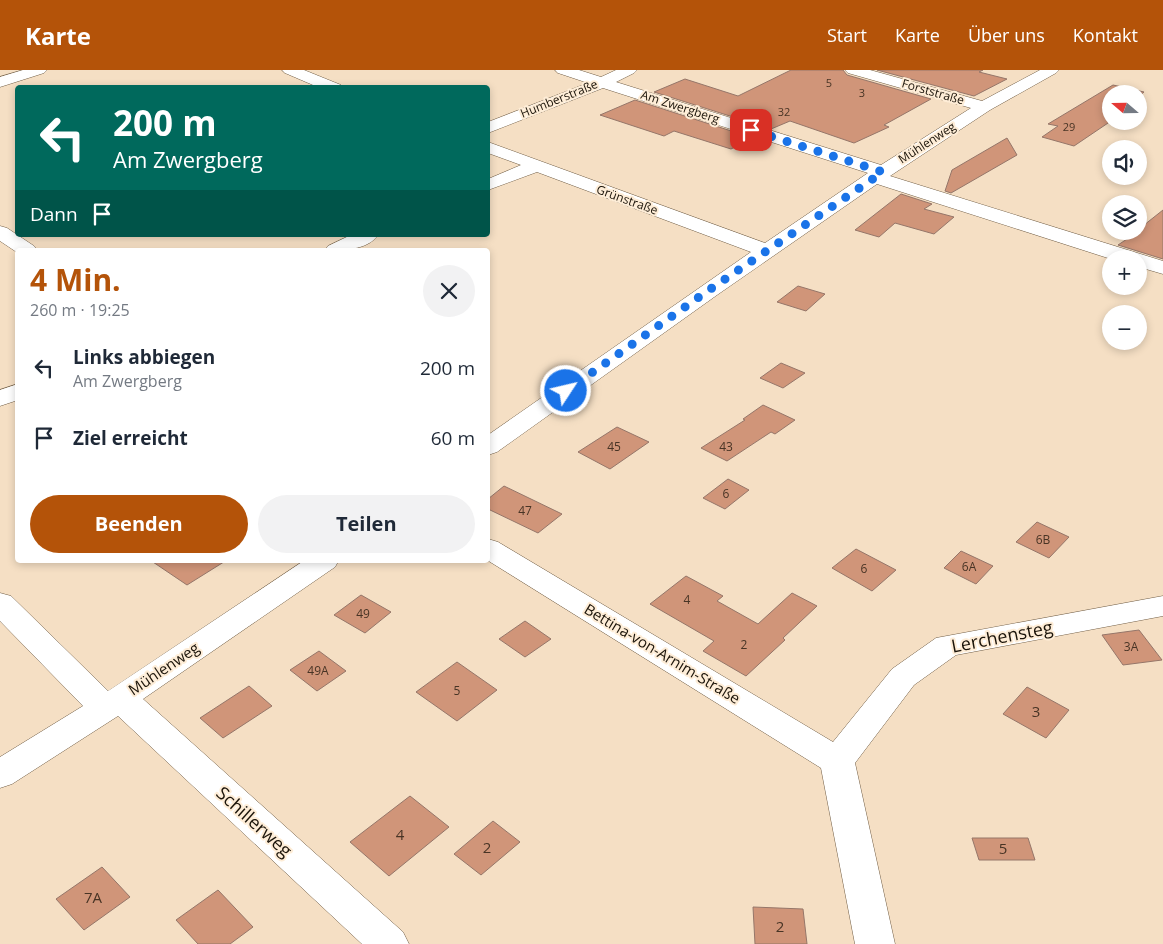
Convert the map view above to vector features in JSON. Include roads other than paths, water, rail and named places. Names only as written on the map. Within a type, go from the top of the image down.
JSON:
[{"type":"street","points":[[290,70],[328,85]]},
{"type":"street","name":"Am Zwergberg","points":[[563,70],[1106,250]]},
{"type":"street","name":"Humberstraße","points":[[490,127],[629,70]]},
{"type":"street","name":"Forststraße","points":[[853,70],[984,107]]},
{"type":"street","name":"Mühlenweg","points":[[490,446],[701,296],[879,174],[984,107],[1051,70]]},
{"type":"street","points":[[0,82],[35,76]]},
{"type":"street","name":"Grünstraße","points":[[490,147],[535,166],[768,251]]},
{"type":"street","points":[[490,185],[535,166]]},
{"type":"street","points":[[0,232],[24,248]]},
{"type":"street","points":[[1147,263],[1163,268]]},
{"type":"street","points":[[0,399],[15,392]]},
{"type":"street","name":"Bettina-von-Arnim-Straße","points":[[490,549],[836,761]]},
{"type":"street","name":"Mühlenweg","points":[[0,774],[320,563]]},
{"type":"street","name":"Schillerweg","points":[[0,603],[112,702],[163,739],[389,944]]},
{"type":"street","name":"Lerchensteg","points":[[836,761],[903,677],[947,646],[1163,606]]},
{"type":"street","points":[[836,761],[875,944]]}]
